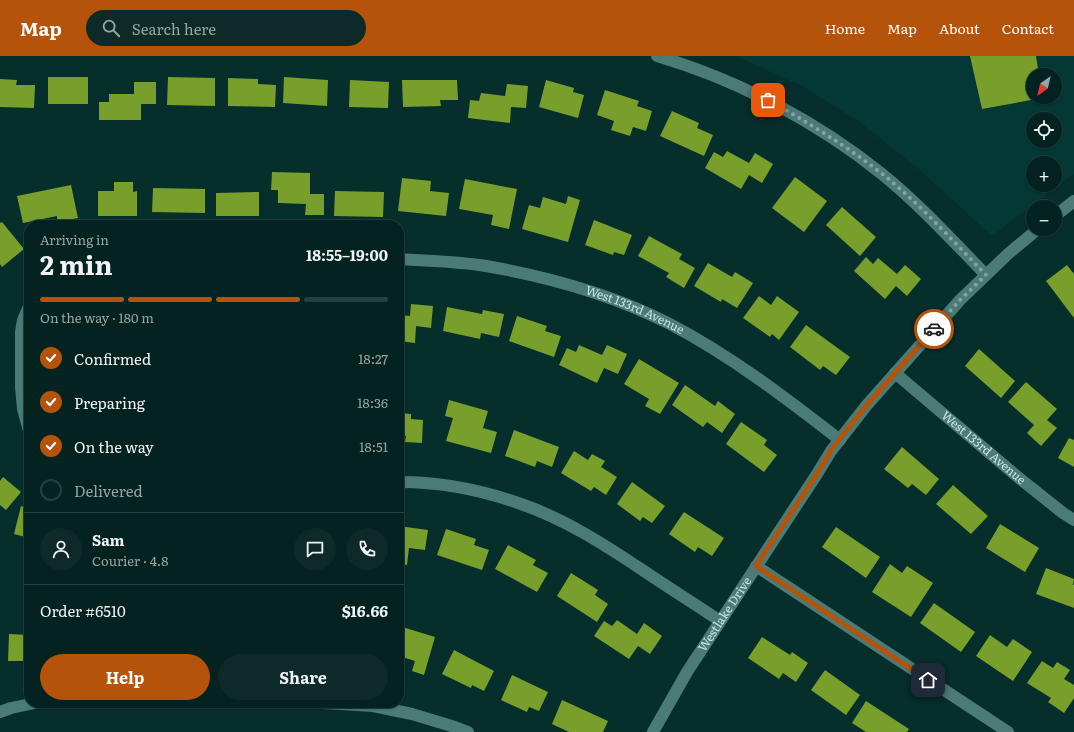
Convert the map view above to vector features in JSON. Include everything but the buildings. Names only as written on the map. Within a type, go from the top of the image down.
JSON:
[{"type":"street","points":[[657,56],[742,88],[827,134],[882,174],[926,212],[986,275]]},
{"type":"street","points":[[1062,210],[1074,201]]},
{"type":"street","name":"Westlake Drive","points":[[653,732],[687,672],[817,474],[831,450],[866,406],[960,300],[1009,253],[1030,236]]},
{"type":"street","name":"West 133rd Avenue","points":[[404,259],[445,261],[529,274],[609,298],[641,311],[692,336],[752,374],[782,395],[840,440]]},
{"type":"street","points":[[24,318],[21,332],[21,387],[22,409],[24,415]]},
{"type":"street","name":"West 133rd Avenue","points":[[895,373],[1019,478],[1074,520]]},
{"type":"street","points":[[404,482],[446,485],[491,494],[522,504],[551,516],[614,551],[720,621]]},
{"type":"street","points":[[756,566],[1008,732]]},
{"type":"street","points":[[0,712],[24,705]]},
{"type":"street","points":[[382,708],[412,714],[468,732]]},
{"type":"shaded area","points":[[736,56],[1074,56],[1074,174],[1062,183],[1062,156],[1026,156],[1026,192],[1050,192],[1040,200],[1026,200],[1026,210],[992,236],[916,167],[858,121],[802,86]]},
{"type":"way so far","points":[[768,100],[827,134],[882,174],[926,212],[986,275],[960,300],[934,329]]},
{"type":"route","points":[[928,680],[756,566],[817,474],[831,450],[866,406],[934,329]]}]
